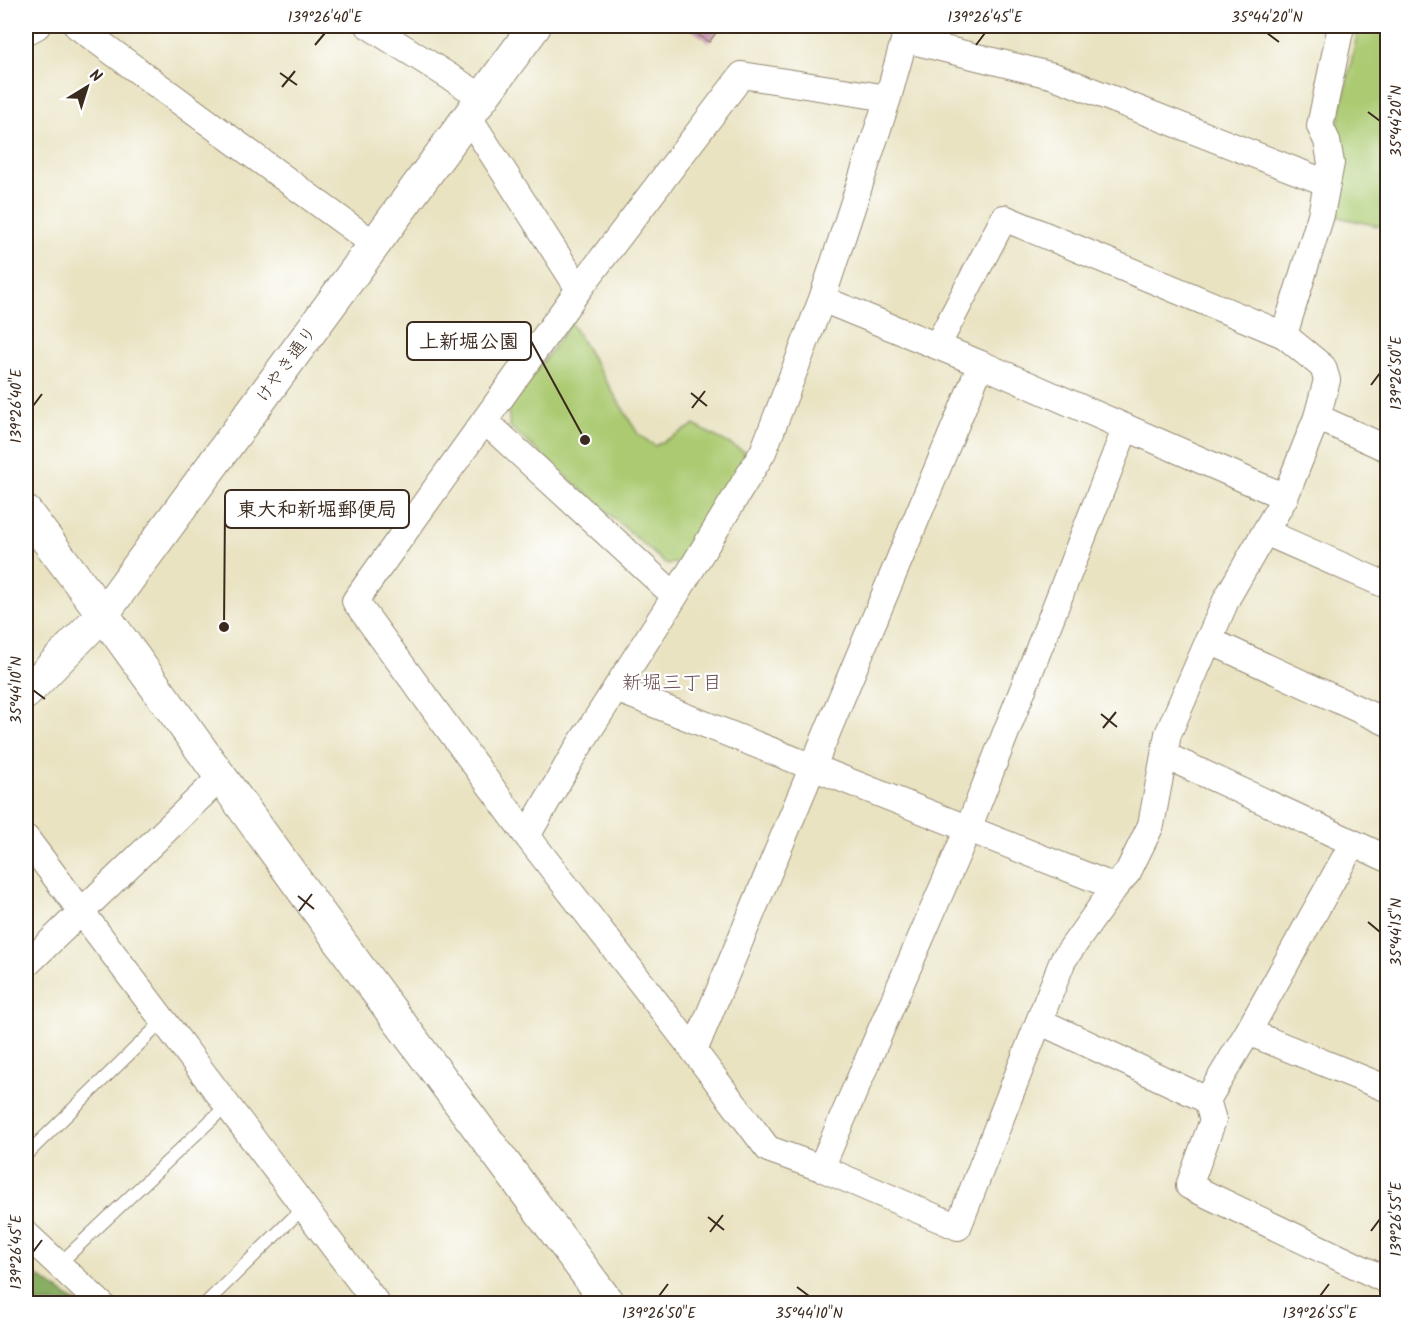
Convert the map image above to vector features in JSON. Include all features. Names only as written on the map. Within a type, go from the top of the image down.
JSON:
[{"type":"street","points":[[26,32],[37,26]]},
{"type":"street","points":[[77,26],[375,244]]},
{"type":"street","points":[[369,26],[475,107],[579,289]]},
{"type":"street","name":"けやき通り","points":[[26,693],[103,614],[535,26]]},
{"type":"street","points":[[1284,335],[1321,215],[1331,163],[1327,141],[1320,126],[1341,26]]},
{"type":"street","points":[[527,836],[572,757],[675,596],[763,452],[822,299],[888,98],[906,32],[1054,76],[1327,183]]},
{"type":"street","points":[[888,98],[742,75],[579,289],[355,601],[527,836],[768,1149],[821,1168],[957,1227],[1063,960],[1128,872],[1151,825],[1168,734],[1227,598],[1285,496],[1317,417],[1327,380],[1323,367],[1284,335],[1004,218],[937,346]]},
{"type":"street","points":[[822,299],[981,364],[1285,496]]},
{"type":"street","points":[[694,1051],[981,364]]},
{"type":"street","points":[[1317,417],[1388,449]]},
{"type":"street","points":[[484,421],[675,596]]},
{"type":"street","points":[[821,1168],[968,829],[1126,427]]},
{"type":"street","points":[[26,512],[103,614],[364,975],[609,1304]]},
{"type":"street","points":[[1265,532],[1388,586]]},
{"type":"street","points":[[1208,640],[1388,723]]},
{"type":"street","points":[[616,689],[1115,887]]},
{"type":"street","points":[[1164,755],[1388,860]]},
{"type":"street","points":[[26,965],[221,777]]},
{"type":"street","points":[[26,838],[304,1208],[369,1300]]},
{"type":"street","points":[[1207,1100],[1248,1032],[1353,843]]},
{"type":"street","points":[[1039,1021],[1207,1100],[1213,1119],[1190,1186],[1388,1281]]},
{"type":"street","points":[[1248,1032],[1388,1089]]},
{"type":"street","points":[[26,1234],[101,1304]]},
{"type":"lane","points":[[26,1155],[163,1021]]},
{"type":"lane","points":[[58,1265],[227,1105]]},
{"type":"lane","points":[[205,1304],[304,1208]]},
{"type":"green space","points":[[1359,26],[1387,26],[1387,228],[1338,217],[1337,128]]},
{"type":"green space","points":[[571,323],[638,434],[655,446],[694,425],[745,452],[738,471],[681,563],[666,564],[510,427],[508,410]]},
{"type":"green space","points":[[26,1268],[77,1303],[26,1303]]},
{"type":"building","points":[[686,26],[721,26],[709,42]]},
{"type":"place","name":"上新堀公園","points":[[585,440]]},
{"type":"place","name":"東大和新堀郵便局","points":[[224,627]]},
{"type":"district","name":"新堀三丁目","points":[[672,682]]}]
